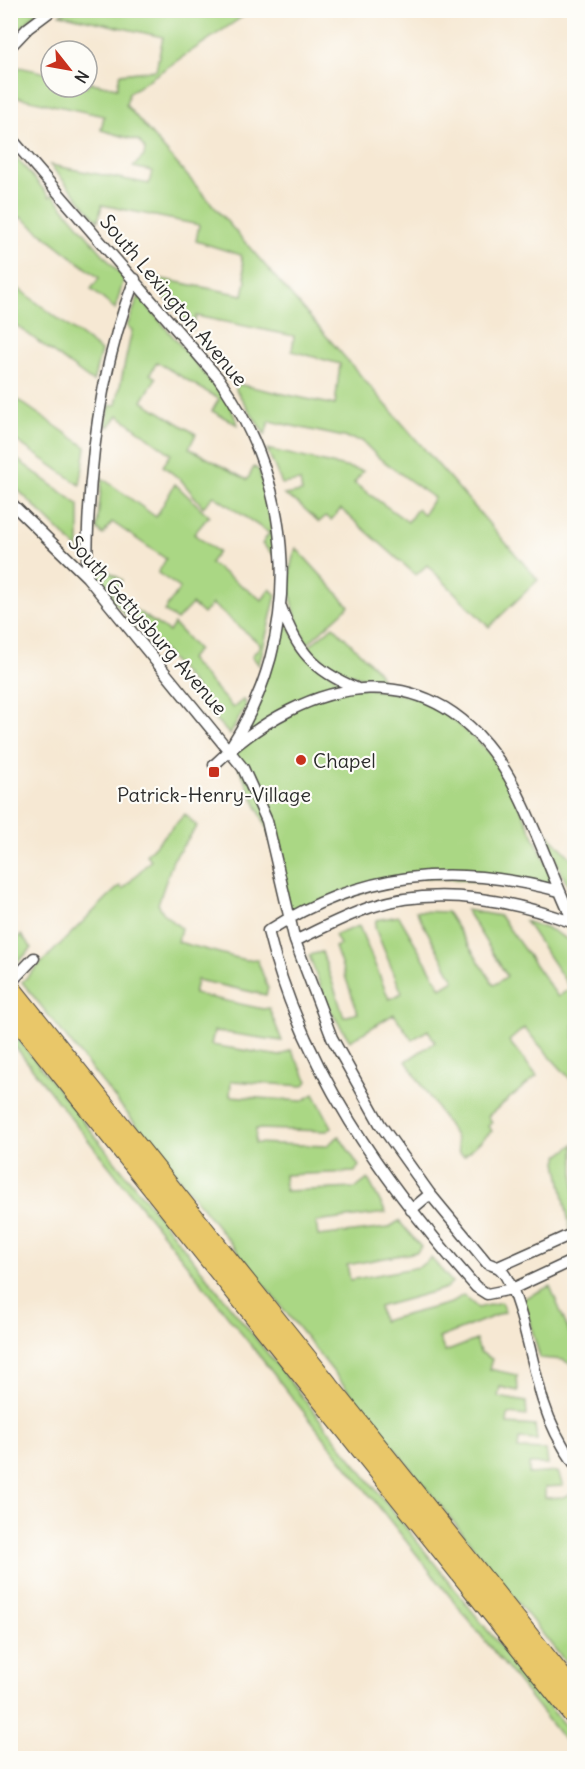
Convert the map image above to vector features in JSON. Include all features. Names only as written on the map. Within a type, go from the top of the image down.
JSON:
[{"type":"highway","points":[[10,984],[574,1691]]},
{"type":"highway","points":[[10,1011],[574,1718]]},
{"type":"street","points":[[10,47],[28,28],[52,10]]},
{"type":"street","name":"South Lexington Avenue","points":[[10,137],[135,279],[224,386],[260,452],[269,477],[281,531],[283,577],[273,648],[260,690],[243,728],[230,748]]},
{"type":"street","points":[[87,577],[87,539],[98,421],[106,374],[135,279]]},
{"type":"street","name":"South Gettysburg Avenue","points":[[10,502],[87,577],[230,748],[260,801],[272,839],[295,941],[332,1038],[362,1096],[430,1194],[487,1263],[498,1267],[512,1289],[543,1401],[563,1446],[574,1463]]},
{"type":"street","points":[[280,605],[289,629],[311,662],[333,678],[357,688]]},
{"type":"street","points":[[213,765],[230,748],[261,726],[297,705],[328,694],[357,688],[382,688],[416,695],[461,717],[483,740],[509,777],[574,923]]},
{"type":"street","points":[[559,891],[478,876],[409,876],[365,885],[289,918],[268,931],[287,992],[313,1054],[338,1102],[362,1142],[411,1210],[481,1292],[493,1294],[512,1289],[574,1260]]},
{"type":"street","points":[[295,941],[362,910],[411,898],[496,900],[540,910],[574,923]]},
{"type":"street","points":[[10,984],[32,959]]},
{"type":"street","points":[[411,1210],[430,1194]]},
{"type":"street","points":[[498,1267],[574,1233]]},
{"type":"green space","points":[[180,10],[208,16],[210,11],[251,11],[129,93],[126,105],[538,580],[489,627],[427,565],[416,575],[341,509],[331,520],[326,516],[319,522],[298,503],[284,495],[302,492],[300,481],[282,484],[267,449],[363,471],[354,483],[408,522],[417,509],[424,514],[434,498],[379,458],[362,441],[269,421],[265,435],[236,390],[237,384],[335,405],[340,364],[292,351],[294,336],[196,316],[193,330],[146,276],[243,295],[246,281],[241,255],[196,241],[199,225],[102,205],[98,221],[50,165],[149,184],[152,171],[133,167],[144,156],[145,149],[139,141],[101,130],[104,116],[11,96],[11,84],[19,67],[39,71],[39,99],[99,99],[99,84],[117,88],[120,74],[156,70],[163,37],[60,14],[66,11]]},
{"type":"green space","points":[[17,11],[38,11],[11,38],[11,28],[14,28]]},
{"type":"green space","points":[[10,150],[50,197],[53,195],[124,279],[115,309],[91,289],[99,278],[21,217],[11,227]]},
{"type":"green space","points":[[11,283],[101,351],[93,382],[13,323],[11,325]]},
{"type":"green space","points":[[139,296],[229,403],[238,425],[212,411],[219,399],[157,362],[150,374],[156,378],[142,401],[196,434],[189,448],[247,480],[254,467],[259,470],[273,533],[274,555],[262,544],[269,533],[214,496],[203,507],[181,480],[163,466],[171,454],[118,415],[109,427],[106,423],[110,405],[116,405],[132,330],[127,326]]},
{"type":"green space","points":[[11,395],[86,447],[80,485],[11,437]]},
{"type":"green space","points":[[10,454],[79,505],[79,550],[11,483]]},
{"type":"green space","points":[[102,478],[156,517],[175,484],[209,516],[194,534],[218,552],[210,563],[262,600],[270,589],[276,595],[259,665],[252,656],[261,645],[212,604],[203,614],[192,604],[177,620],[164,611],[180,588],[158,573],[166,559],[112,522],[103,535],[97,529]]},
{"type":"green space","points":[[296,548],[349,606],[307,644],[291,597],[290,572]]},
{"type":"green space","points":[[97,564],[122,580],[113,595],[169,632],[174,624],[198,650],[189,659],[233,708],[244,699],[246,705],[230,735],[201,704],[206,699],[141,625],[136,628],[95,579]]},
{"type":"green space","points":[[281,605],[300,650],[345,684],[432,700],[498,760],[559,891],[539,886],[409,876],[289,918],[272,839],[230,748],[260,690]]},
{"type":"green space","points":[[333,626],[378,671],[382,682],[342,671],[324,661],[308,647]]},
{"type":"green space","points":[[185,814],[197,826],[173,860],[158,904],[164,914],[181,928],[178,942],[245,960],[257,959],[268,988],[266,995],[197,980],[194,994],[263,1009],[269,1008],[282,1041],[214,1031],[211,1045],[280,1056],[291,1050],[308,1081],[303,1086],[231,1081],[230,1096],[302,1101],[314,1094],[332,1127],[327,1131],[256,1129],[255,1143],[326,1146],[339,1136],[359,1166],[355,1172],[284,1175],[285,1191],[356,1188],[368,1179],[386,1213],[316,1222],[318,1236],[388,1228],[399,1221],[421,1247],[417,1252],[347,1265],[350,1280],[419,1267],[431,1258],[452,1282],[447,1288],[379,1307],[382,1321],[451,1303],[463,1295],[478,1308],[501,1302],[505,1312],[439,1338],[445,1352],[476,1340],[480,1352],[492,1359],[489,1369],[517,1375],[518,1391],[500,1387],[498,1397],[526,1402],[527,1416],[508,1414],[507,1424],[535,1426],[537,1440],[519,1439],[518,1449],[546,1450],[548,1464],[529,1464],[529,1474],[558,1472],[563,1486],[545,1487],[545,1498],[563,1497],[574,1493],[574,1673],[22,982],[110,895],[120,886],[123,889],[151,860],[146,855]]},
{"type":"green space","points":[[550,836],[574,861],[574,899],[545,838]]},
{"type":"green space","points":[[466,910],[500,916],[558,997],[570,988],[525,921],[551,930],[574,943],[574,1083],[524,1028],[509,1041],[537,1076],[488,1116],[492,1122],[488,1126],[492,1131],[464,1156],[459,1153],[455,1136],[406,1061],[435,1042],[428,1030],[412,1040],[394,1014],[350,1041],[328,1007],[309,955],[322,952],[344,1017],[358,1013],[335,947],[340,945],[335,935],[359,926],[389,999],[402,993],[375,928],[376,920],[399,916],[441,988],[454,980],[416,911],[447,912],[494,985],[507,976]]},
{"type":"green space","points":[[10,934],[16,939],[21,935],[32,948],[11,969]]},
{"type":"green space","points":[[10,1029],[574,1737],[574,1758],[562,1758],[571,1749],[58,1102],[11,1041]]},
{"type":"green space","points":[[574,1144],[574,1233],[571,1234],[557,1162],[559,1156]]},
{"type":"green space","points":[[550,1286],[574,1344],[574,1366],[563,1360],[540,1358],[523,1299]]},
{"type":"place","name":"Chapel","points":[[301,760]]},
{"type":"place","name":"Patrick-Henry-Village","points":[[214,772]]}]
